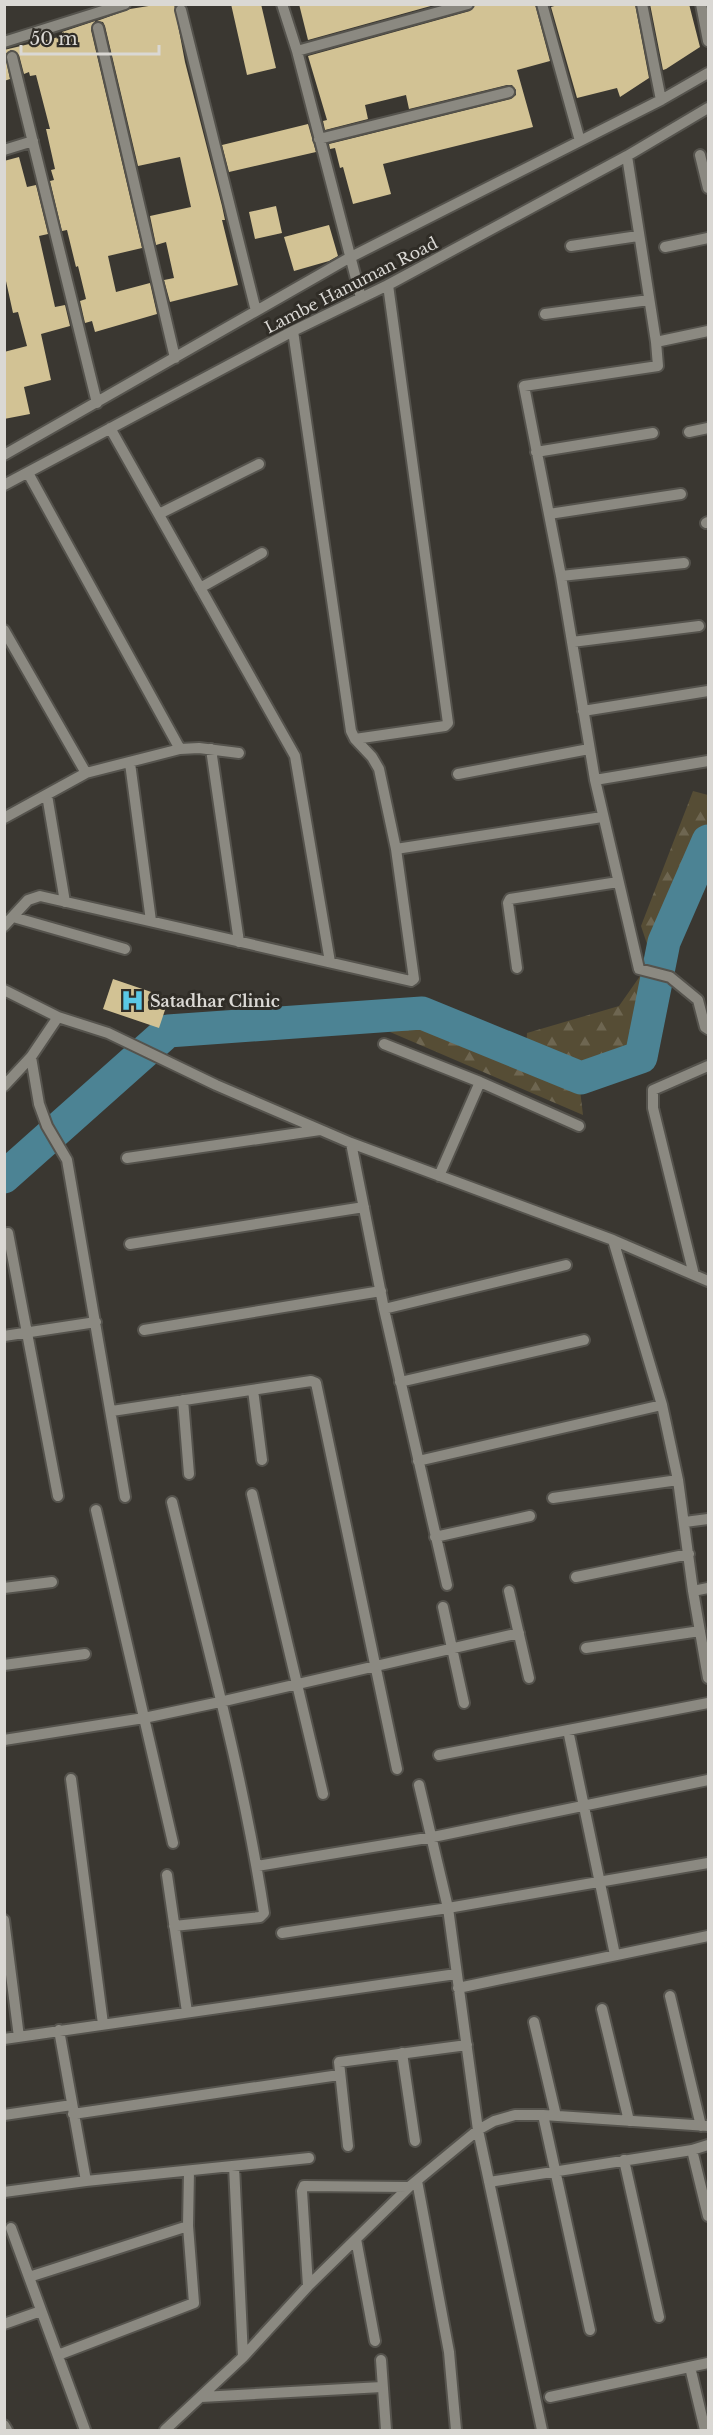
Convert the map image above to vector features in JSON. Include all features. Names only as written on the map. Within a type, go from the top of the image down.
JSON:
[{"type":"street","points":[[4,42],[125,4]]},
{"type":"street","points":[[282,4],[297,51],[361,298]]},
{"type":"street","points":[[297,51],[468,4]]},
{"type":"street","points":[[542,4],[580,141]]},
{"type":"street","points":[[642,4],[661,100]]},
{"type":"street","points":[[701,4],[708,41]]},
{"type":"street","points":[[182,10],[256,311]]},
{"type":"street","points":[[98,28],[176,358]]},
{"type":"street","points":[[12,57],[97,403]]},
{"type":"street","points":[[4,456],[349,258],[661,100],[708,73]]},
{"type":"street","points":[[319,139],[509,92]]},
{"type":"street","name":"Lambe Hanuman Road","points":[[4,485],[293,331],[388,285],[627,156],[708,108]]},
{"type":"street","points":[[4,150],[33,141]]},
{"type":"street","points":[[700,155],[708,188]]},
{"type":"street","points":[[627,156],[658,366],[524,386],[561,576],[602,818],[639,969],[670,977],[698,1000],[705,1027],[708,1029]]},
{"type":"street","points":[[571,246],[638,236]]},
{"type":"street","points":[[665,247],[708,238]]},
{"type":"street","points":[[354,739],[445,726],[448,723],[388,285]]},
{"type":"street","points":[[545,314],[649,300]]},
{"type":"street","points":[[4,926],[28,900],[35,896],[411,981],[414,979],[396,849],[379,769],[354,739],[351,731],[293,331]]},
{"type":"street","points":[[656,342],[708,331]]},
{"type":"street","points":[[110,428],[295,756],[330,963]]},
{"type":"street","points":[[688,432],[708,428]]},
{"type":"street","points":[[536,452],[653,433]]},
{"type":"street","points":[[159,514],[259,464]]},
{"type":"street","points":[[28,472],[180,750]]},
{"type":"street","points":[[549,514],[681,494]]},
{"type":"street","points":[[200,588],[262,553]]},
{"type":"street","points":[[561,576],[684,562]]},
{"type":"street","points":[[572,642],[699,626]]},
{"type":"street","points":[[4,630],[86,773]]},
{"type":"street","points":[[583,711],[708,691]]},
{"type":"street","points":[[458,774],[589,748]]},
{"type":"street","points":[[211,749],[239,942]]},
{"type":"street","points":[[4,818],[86,773],[180,750],[211,749],[239,753]]},
{"type":"street","points":[[595,780],[708,761]]},
{"type":"street","points":[[130,763],[151,921]]},
{"type":"street","points":[[47,795],[65,902]]},
{"type":"street","points":[[396,849],[602,818]]},
{"type":"street","points":[[517,968],[508,903],[510,898],[618,882]]},
{"type":"street","points":[[13,917],[125,949]]},
{"type":"street","points":[[4,990],[57,1017],[108,1034],[216,1085],[351,1143],[613,1240],[708,1281]]},
{"type":"street","points":[[4,1086],[31,1057],[57,1017]]},
{"type":"street","points":[[384,1044],[480,1082],[579,1126]]},
{"type":"street","points":[[31,1057],[37,1096],[47,1126],[67,1160],[125,1497]]},
{"type":"street","points":[[694,1275],[653,1108],[653,1090],[708,1066]]},
{"type":"street","points":[[439,1176],[480,1082]]},
{"type":"street","points":[[127,1158],[320,1130]]},
{"type":"street","points":[[351,1143],[384,1309],[447,1585]]},
{"type":"street","points":[[130,1244],[364,1207]]},
{"type":"street","points":[[8,1233],[58,1496]]},
{"type":"street","points":[[613,1240],[662,1405],[678,1480],[708,1678]]},
{"type":"street","points":[[384,1309],[566,1265]]},
{"type":"street","points":[[144,1330],[381,1291]]},
{"type":"street","points":[[4,1336],[96,1322]]},
{"type":"street","points":[[400,1382],[584,1340]]},
{"type":"street","points":[[112,1411],[311,1381],[317,1385],[397,1769]]},
{"type":"street","points":[[253,1390],[262,1460]]},
{"type":"street","points":[[183,1400],[189,1474]]},
{"type":"street","points":[[418,1461],[662,1405]]},
{"type":"street","points":[[553,1498],[678,1480]]},
{"type":"street","points":[[252,1494],[323,1794]]},
{"type":"street","points":[[172,1502],[257,1866],[264,1913],[262,1916],[174,1926]]},
{"type":"street","points":[[96,1510],[173,1843]]},
{"type":"street","points":[[435,1537],[530,1516]]},
{"type":"street","points":[[685,1522],[708,1519]]},
{"type":"street","points":[[576,1577],[688,1554]]},
{"type":"street","points":[[4,1588],[52,1582]]},
{"type":"street","points":[[693,1591],[708,1588]]},
{"type":"street","points":[[509,1591],[529,1678]]},
{"type":"street","points":[[443,1607],[464,1703]]},
{"type":"street","points":[[586,1648],[700,1631]]},
{"type":"street","points":[[4,1740],[144,1718],[519,1633]]},
{"type":"street","points":[[4,1665],[85,1654]]},
{"type":"street","points":[[439,1755],[708,1703]]},
{"type":"street","points":[[568,1730],[615,1955]]},
{"type":"street","points":[[71,1779],[103,2024]]},
{"type":"street","points":[[257,1866],[433,1837],[708,1780]]},
{"type":"street","points":[[419,1785],[448,1908],[478,2130],[542,2430]]},
{"type":"street","points":[[282,1933],[448,1908],[708,1863]]},
{"type":"street","points":[[167,1875],[187,2012]]},
{"type":"street","points":[[4,1920],[19,2037]]},
{"type":"street","points":[[458,1988],[708,1936]]},
{"type":"street","points":[[4,2039],[456,1974]]},
{"type":"street","points":[[165,2430],[243,2357],[308,2286],[413,2184],[478,2130],[494,2121],[515,2115],[705,2126],[670,1996]]},
{"type":"street","points":[[602,2009],[629,2121]]},
{"type":"street","points":[[534,2022],[556,2116]]},
{"type":"street","points":[[59,2030],[86,2181]]},
{"type":"street","points":[[348,2146],[338,2066],[340,2061],[467,2046]]},
{"type":"street","points":[[402,2053],[415,2141]]},
{"type":"street","points":[[4,2115],[73,2109],[339,2075]]},
{"type":"street","points":[[543,2115],[590,2330]]},
{"type":"street","points":[[489,2182],[692,2150],[708,2145]]},
{"type":"street","points":[[692,2150],[708,2216]]},
{"type":"street","points":[[4,2192],[86,2181],[309,2158]]},
{"type":"street","points":[[624,2160],[659,2317]]},
{"type":"street","points":[[234,2166],[243,2357]]},
{"type":"street","points":[[57,2355],[194,2303],[188,2226],[189,2171]]},
{"type":"street","points":[[308,2286],[302,2192],[304,2186],[413,2184]]},
{"type":"street","points":[[413,2184],[449,2352],[456,2430]]},
{"type":"street","points":[[29,2277],[188,2226]]},
{"type":"street","points":[[11,2229],[85,2430]]},
{"type":"street","points":[[356,2239],[375,2341]]},
{"type":"street","points":[[4,2324],[41,2310]]},
{"type":"street","points":[[381,2360],[386,2430]]},
{"type":"street","points":[[550,2397],[708,2363]]},
{"type":"street","points":[[690,2367],[705,2430]]},
{"type":"street","points":[[201,2397],[382,2387]]},
{"type":"street","points":[[4,2425],[7,2430]]},
{"type":"green space","points":[[693,791],[708,795],[708,825],[683,872],[662,948],[653,1002],[626,1053],[578,1065],[526,1050],[527,1033],[619,1006],[652,959],[641,926]]},
{"type":"green space","points":[[400,1015],[579,1081],[583,1115],[390,1032]]},
{"type":"building","points":[[174,4],[185,62],[222,206],[225,220],[222,220],[238,285],[170,302],[164,280],[174,278],[166,242],[156,245],[150,216],[191,207],[180,157],[138,166],[105,26],[103,22],[97,21],[130,9]]},
{"type":"building","points":[[231,4],[261,4],[276,68],[247,75]]},
{"type":"building","points":[[299,4],[438,4],[308,40]]},
{"type":"building","points":[[475,4],[535,4],[550,61],[517,70],[533,127],[383,164],[391,194],[353,204],[343,167],[340,168],[335,148],[330,149],[329,144],[511,99],[516,95],[516,90],[512,85],[507,85],[409,109],[406,95],[365,105],[368,119],[325,130],[323,121],[327,120],[308,56],[470,11]]},
{"type":"building","points":[[561,4],[635,4],[649,78],[620,97],[617,88],[577,98],[551,7]]},
{"type":"building","points":[[650,4],[689,4],[700,47],[663,70]]},
{"type":"building","points":[[95,21],[91,30],[142,248],[108,256],[116,292],[150,283],[157,314],[95,332],[92,321],[85,323],[80,301],[86,299],[78,266],[76,267],[67,230],[62,231],[50,181],[54,180],[51,170],[55,169],[46,129],[50,129],[36,75],[30,76],[29,72],[24,74],[19,55],[11,50],[5,55],[10,79],[4,81],[4,50],[63,36],[62,32]]},
{"type":"building","points":[[308,124],[316,152],[229,172],[222,145]]},
{"type":"building","points":[[19,157],[27,187],[36,185],[48,234],[39,236],[55,307],[65,305],[70,326],[41,334],[51,380],[24,387],[30,414],[4,419],[4,352],[27,346],[18,312],[13,313],[4,272],[4,161]]},
{"type":"building","points":[[276,206],[282,233],[255,239],[249,212]]},
{"type":"building","points":[[329,225],[338,256],[329,261],[294,271],[284,237]]},
{"type":"building","points":[[113,979],[169,998],[159,1028],[103,1009]]},
{"type":"waterway","points":[[4,1177],[168,1031],[422,1013],[581,1078],[641,1057],[664,942],[708,841]]},
{"type":"place","name":"Satadhar Clinic","points":[[132,1001]]}]
